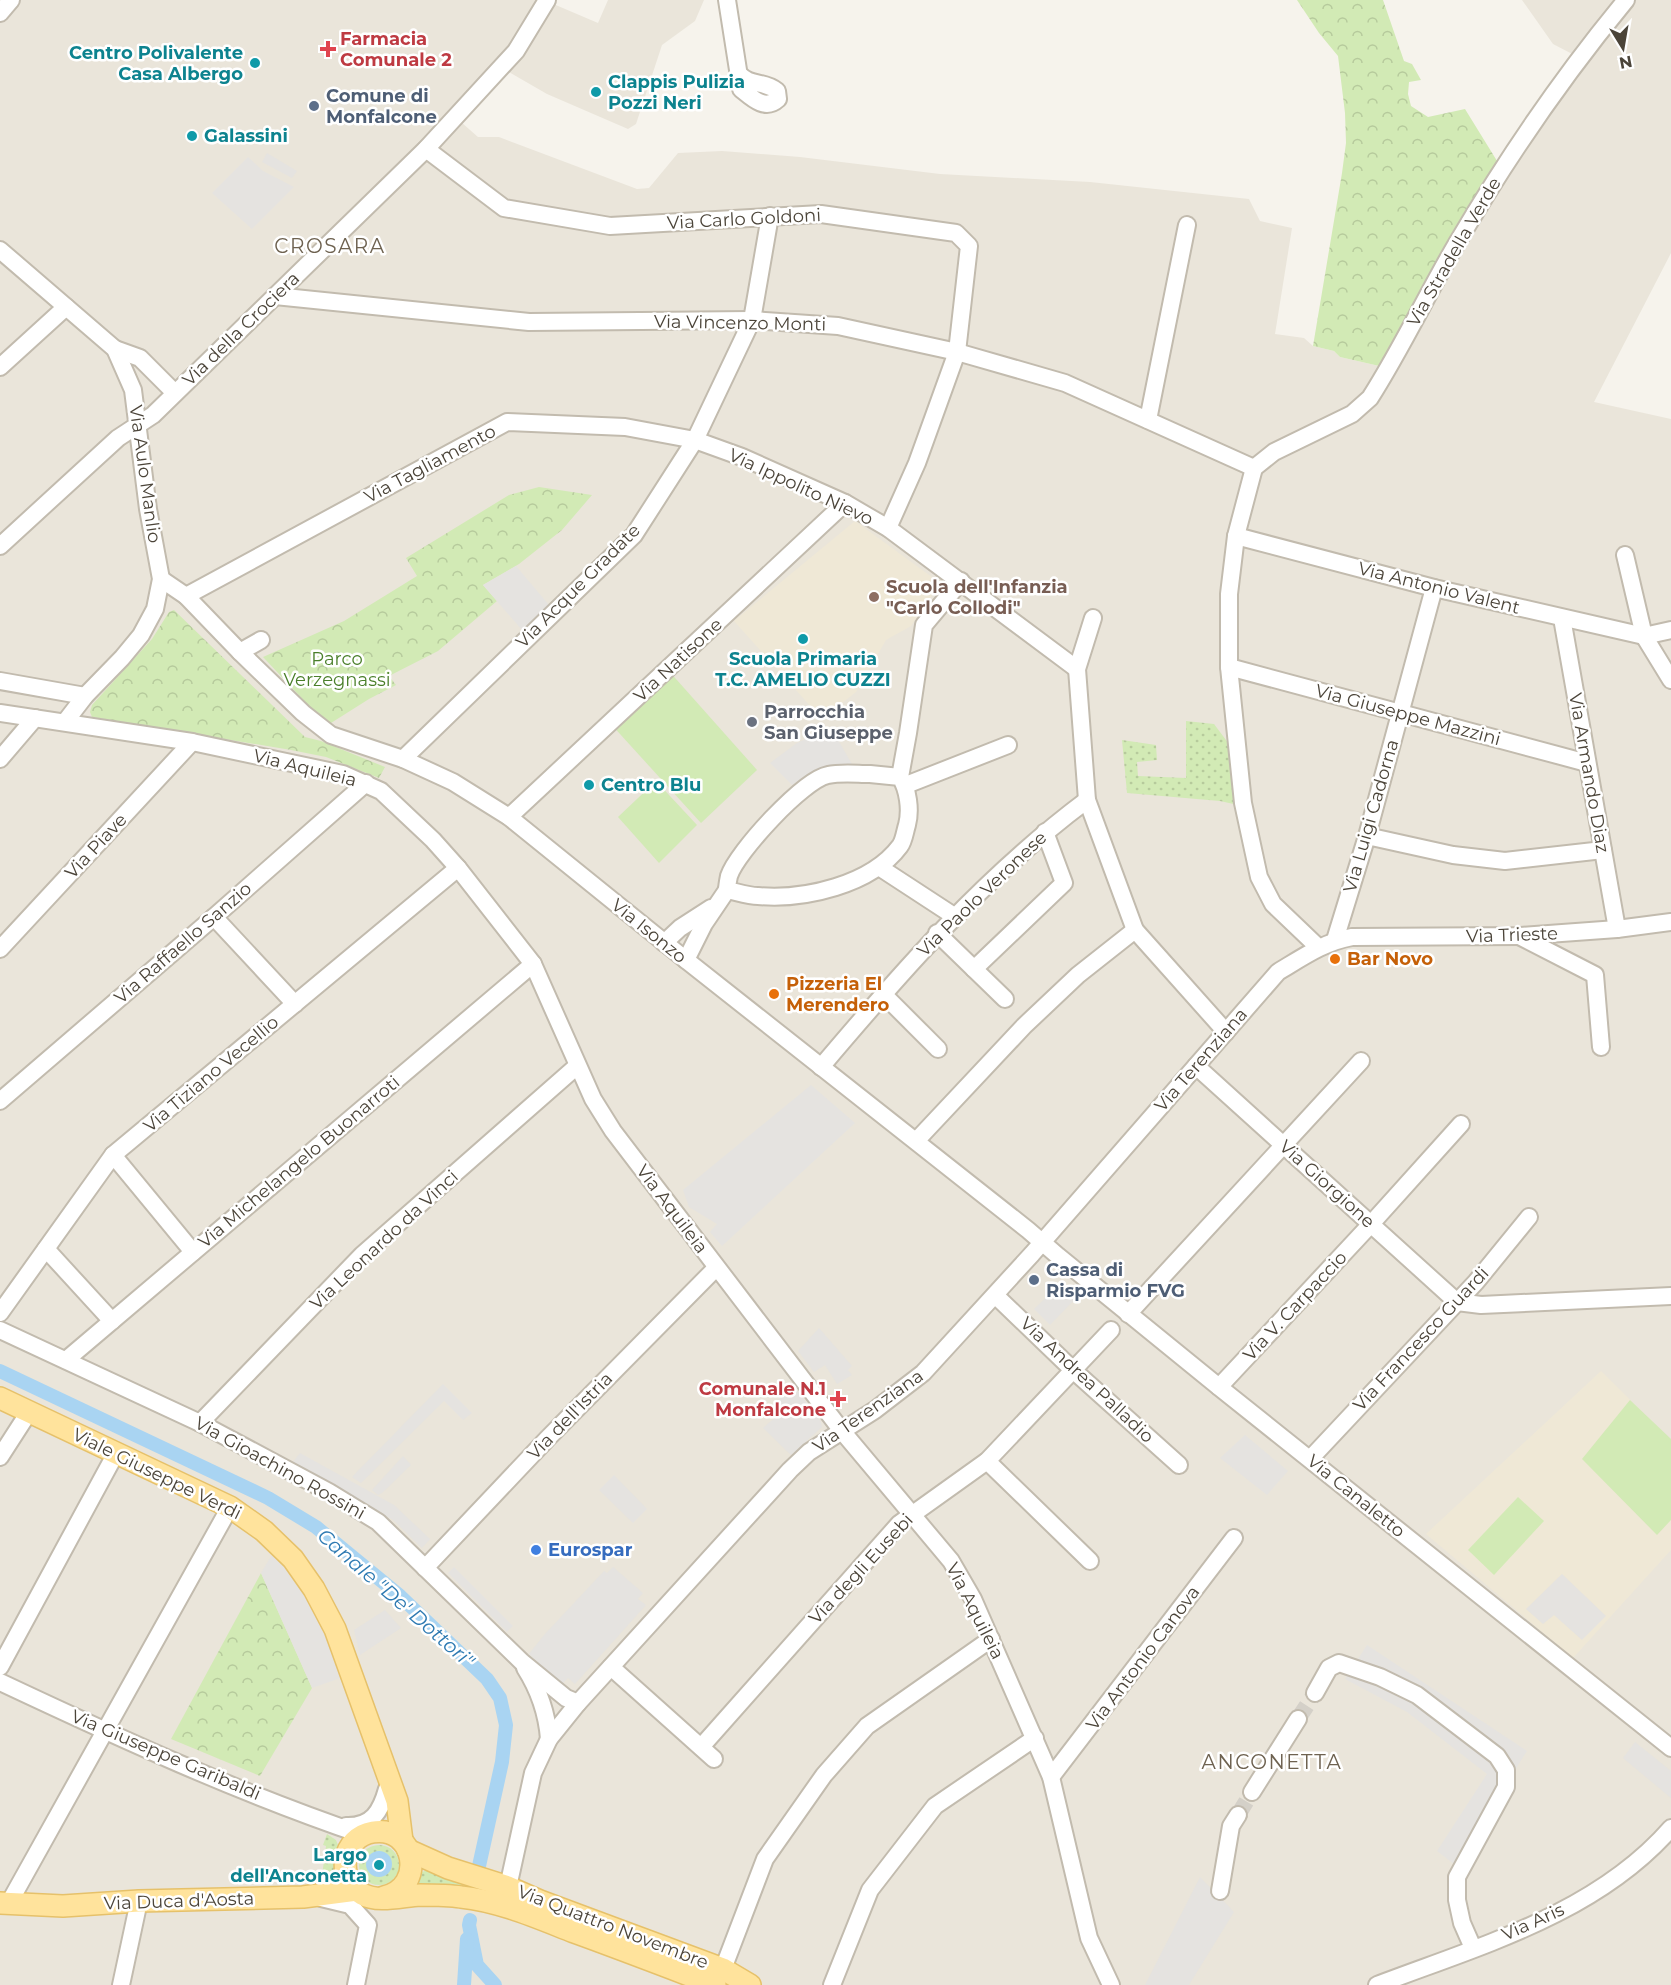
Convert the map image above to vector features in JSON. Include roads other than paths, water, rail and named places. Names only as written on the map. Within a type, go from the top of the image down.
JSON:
[{"type":"main road","name":"Viale Giuseppe Verdi","points":[[0,1398],[230,1507],[264,1532],[293,1559],[314,1589],[335,1629],[390,1786]]},
{"type":"main road","points":[[390,1786],[389,1805],[385,1819],[351,1846],[345,1860],[347,1876],[371,1895],[421,1895]]},
{"type":"main road","points":[[371,1895],[399,1891],[409,1878],[412,1862],[405,1846],[390,1786]]},
{"type":"main road","points":[[390,1786],[417,1838],[448,1868]]},
{"type":"main road","points":[[368,1833],[389,1833],[405,1846],[448,1868],[508,1887]]},
{"type":"main road","name":"Via Quattro Novembre","points":[[508,1887],[719,1977]]},
{"type":"main road","name":"Via Duca d'Aosta","points":[[4,1903],[63,1906],[139,1901],[371,1895]]},
{"type":"main road","name":"Via Quattro Novembre","points":[[421,1895],[479,1899],[750,1985]]},
{"type":"street","points":[[0,13],[11,0]]},
{"type":"street","name":"Via della Crociera","points":[[0,546],[118,438],[153,415],[426,149],[516,51],[547,0]]},
{"type":"street","points":[[727,0],[739,74]]},
{"type":"street","name":"Via Stradella Verde","points":[[1254,468],[1274,452],[1352,414],[1370,398],[1456,245],[1502,169],[1580,58],[1626,0]]},
{"type":"street","name":"Via Carlo Goldoni","points":[[426,149],[504,208],[610,226],[821,214],[956,233],[969,246],[957,352]]},
{"type":"street","name":"Via Acque Gradate","points":[[403,759],[634,535],[695,440],[752,320],[770,216]]},
{"type":"street","points":[[1148,420],[1187,225]]},
{"type":"street","name":"Via Aulo Manlio","points":[[0,250],[115,349],[133,390],[136,425],[161,579],[155,609],[141,635],[85,696],[65,722]]},
{"type":"street","name":"Via Vincenzo Monti","points":[[275,296],[529,322],[752,320],[838,326],[957,352],[1065,383],[1254,468]]},
{"type":"street","points":[[0,367],[66,307]]},
{"type":"street","name":"Via della Crociera","points":[[115,349],[140,358],[175,393]]},
{"type":"street","points":[[888,528],[917,463],[957,352]]},
{"type":"street","name":"Via Tagliamento","points":[[186,596],[507,422],[625,427],[695,440]]},
{"type":"street","name":"Via Ippolito Nievo","points":[[695,440],[742,457],[845,503],[888,528],[1077,669]]},
{"type":"street","points":[[1254,468],[1236,536],[1229,594],[1229,667],[1243,803],[1260,878],[1273,904],[1318,947]]},
{"type":"street","name":"Via Natisone","points":[[509,817],[845,503]]},
{"type":"street","name":"Via Antonio Valent","points":[[1236,536],[1434,588],[1644,636]]},
{"type":"street","points":[[1625,555],[1644,636],[1671,680]]},
{"type":"street","name":"Via Isonzo","points":[[161,579],[186,596],[240,652],[303,712],[331,735],[403,759],[453,782],[509,817],[1042,1243]]},
{"type":"street","points":[[727,890],[758,896],[789,895],[835,888],[879,867],[901,845],[908,818],[903,781],[924,625],[961,582]]},
{"type":"street","name":"Via Luigi Cadorna","points":[[1335,940],[1367,836],[1434,588]]},
{"type":"street","points":[[1093,618],[1077,669],[1087,800],[1135,930],[1226,1032]]},
{"type":"street","name":"Via Armando Diaz","points":[[1562,618],[1617,929]]},
{"type":"street","points":[[1644,636],[1671,630]]},
{"type":"street","points":[[240,652],[261,640]]},
{"type":"street","name":"Via Giuseppe Mazzini","points":[[1229,667],[1587,763]]},
{"type":"street","points":[[0,681],[85,696]]},
{"type":"street","name":"Via Aquileia","points":[[0,713],[192,742],[343,774],[381,791],[433,840],[458,868],[533,964],[593,1100],[613,1131],[842,1431],[951,1561],[973,1599],[1051,1777],[1089,1938],[1111,1985]]},
{"type":"street","points":[[0,759],[35,718]]},
{"type":"street","name":"Via Piave","points":[[0,949],[192,742]]},
{"type":"street","points":[[686,960],[714,906],[727,890],[729,875],[738,861],[773,817],[808,784],[828,775],[870,774],[903,781],[1008,745]]},
{"type":"street","name":"Via Raffaello Sanzio","points":[[0,1101],[366,783]]},
{"type":"street","name":"Via Paolo Veronese","points":[[820,1067],[954,916],[1045,832],[1087,800]]},
{"type":"street","points":[[974,969],[1064,883],[1045,832]]},
{"type":"street","points":[[1367,836],[1453,855],[1506,861],[1603,850]]},
{"type":"street","points":[[879,867],[954,916]]},
{"type":"street","name":"Via Tiziano Vecellio","points":[[0,1313],[113,1155],[458,868]]},
{"type":"street","points":[[664,943],[680,928],[714,906]]},
{"type":"street","points":[[214,917],[295,1004]]},
{"type":"street","name":"Via Trieste","points":[[1352,937],[1521,936],[1617,929],[1671,922]]},
{"type":"street","points":[[916,1141],[1024,1026],[1078,975],[1135,930]]},
{"type":"street","points":[[937,933],[1005,999]]},
{"type":"street","points":[[1521,936],[1595,975],[1601,1047]]},
{"type":"street","name":"Via Terenziana","points":[[508,1887],[533,1773],[549,1739],[578,1703],[790,1470],[809,1452],[875,1410],[923,1373],[1042,1243],[1278,972],[1318,947],[1335,940],[1352,937]]},
{"type":"street","name":"Via Michelangelo Buonarroti","points":[[66,1360],[533,964]]},
{"type":"street","points":[[883,994],[938,1049]]},
{"type":"street","points":[[1128,1314],[1361,1061]]},
{"type":"street","name":"Via Leonardo da Vinci","points":[[200,1423],[362,1255],[577,1066]]},
{"type":"street","name":"Via Giorgione","points":[[1196,1066],[1457,1302]]},
{"type":"street","name":"Via V. Carpaccio","points":[[1219,1388],[1461,1124]]},
{"type":"street","points":[[113,1155],[193,1252]]},
{"type":"street","name":"Via Francesco Guardi","points":[[1310,1459],[1476,1282],[1529,1217]]},
{"type":"street","name":"Via Canaletto","points":[[1042,1243],[1219,1388],[1671,1748]]},
{"type":"street","points":[[46,1249],[112,1321]]},
{"type":"street","name":"Via dell'Istria","points":[[425,1568],[547,1439],[716,1268]]},
{"type":"street","name":"Via Andrea Palladio","points":[[995,1295],[1073,1370],[1179,1465]]},
{"type":"street","points":[[1457,1302],[1481,1305],[1671,1296]]},
{"type":"street","name":"Via Gioachino Rossini","points":[[0,1330],[200,1423],[329,1492],[378,1522],[522,1662],[566,1698],[578,1703]]},
{"type":"street","name":"Via degli Eusebi","points":[[701,1747],[899,1524],[987,1461],[1111,1330]]},
{"type":"street","points":[[0,1457],[29,1412]]},
{"type":"street","points":[[0,1667],[116,1453]]},
{"type":"street","points":[[987,1461],[1090,1561]]},
{"type":"street","points":[[4,1903],[230,1507]]},
{"type":"street","name":"Via Antonio Canova","points":[[1051,1777],[1234,1538]]},
{"type":"street","points":[[719,1977],[765,1859],[824,1775],[867,1726],[991,1639]]},
{"type":"street","name":"Via Gioachino Rossini","points":[[522,1662],[535,1684],[546,1712],[549,1739]]},
{"type":"street","points":[[1315,1693],[1329,1668],[1339,1663],[1380,1677],[1417,1695],[1497,1756],[1506,1770],[1506,1787],[1457,1877],[1457,1900],[1462,1923],[1473,1948]]},
{"type":"street","points":[[610,1667],[714,1759]]},
{"type":"street","name":"Via Giuseppe Garibaldi","points":[[0,1682],[103,1731],[333,1825]]},
{"type":"street","points":[[1252,1792],[1298,1719]]},
{"type":"street","points":[[832,1985],[870,1890],[934,1806],[1035,1738]]},
{"type":"street","points":[[333,1825],[366,1824],[375,1818],[390,1786]]},
{"type":"street","points":[[1220,1891],[1231,1826],[1238,1815]]},
{"type":"street","points":[[333,1825],[368,1833]]},
{"type":"street","name":"Via Aris","points":[[1377,1985],[1530,1926],[1604,1886],[1632,1868],[1671,1828]]},
{"type":"street","points":[[421,1895],[451,1889],[469,1889],[495,1894],[504,1892],[508,1887]]},
{"type":"street","points":[[356,1985],[368,1925],[371,1895]]},
{"type":"street","points":[[305,1897],[331,1899],[350,1905],[368,1925]]},
{"type":"street","points":[[121,1985],[139,1901]]},
{"type":"water","points":[[379,1851],[388,1855],[392,1864],[388,1873],[379,1877],[370,1873],[366,1864],[370,1855]]},
{"type":"waterway","name":"Canale \"De' Dottori\"","points":[[0,1371],[268,1498],[316,1527],[400,1596],[487,1679],[500,1698],[506,1725],[502,1762],[479,1866]]},
{"type":"waterway","name":"Canale \"De' Dottori\"","points":[[470,1920],[477,1965],[495,1985]]},
{"type":"waterway","name":"Canale \"De' Dottori\"","points":[[464,1985],[467,1939]]},
{"type":"tunnel","points":[[1298,1719],[1315,1693]]},
{"type":"tunnel","points":[[1238,1815],[1252,1792]]},
{"type":"place","name":"Farmacia Comunale 2","points":[[328,49]]},
{"type":"place","name":"Centro Polivalente Casa Albergo","points":[[255,63]]},
{"type":"place","name":"Clappis Pulizia Pozzi Neri","points":[[596,92]]},
{"type":"place","name":"Comune di Monfalcone","points":[[314,106]]},
{"type":"place","name":"Galassini","points":[[192,136]]},
{"type":"place","name":"Scuola dell'Infanzia \"Carlo Collodi\"","points":[[874,597]]},
{"type":"place","name":"Scuola Primaria T.C. AMELIO CUZZI","points":[[803,639]]},
{"type":"place","name":"Parrocchia San Giuseppe","points":[[752,722]]},
{"type":"place","name":"Centro Blu","points":[[589,785]]},
{"type":"place","name":"Bar Novo","points":[[1335,959]]},
{"type":"place","name":"Pizzeria El Merendero","points":[[774,994]]},
{"type":"place","name":"Cassa di Risparmio FVG","points":[[1034,1280]]},
{"type":"place","name":"Comunale N.1 Monfalcone","points":[[838,1399]]},
{"type":"place","name":"Eurospar","points":[[536,1550]]},
{"type":"place","name":"Largo dell'Anconetta","points":[[379,1865]]},
{"type":"district","name":"CROSARA","points":[[330,246]]},
{"type":"district","name":"ANCONETTA","points":[[1272,1762]]},
{"type":"park label","name":"Parco Verzegnassi","points":[[337,669]]}]
